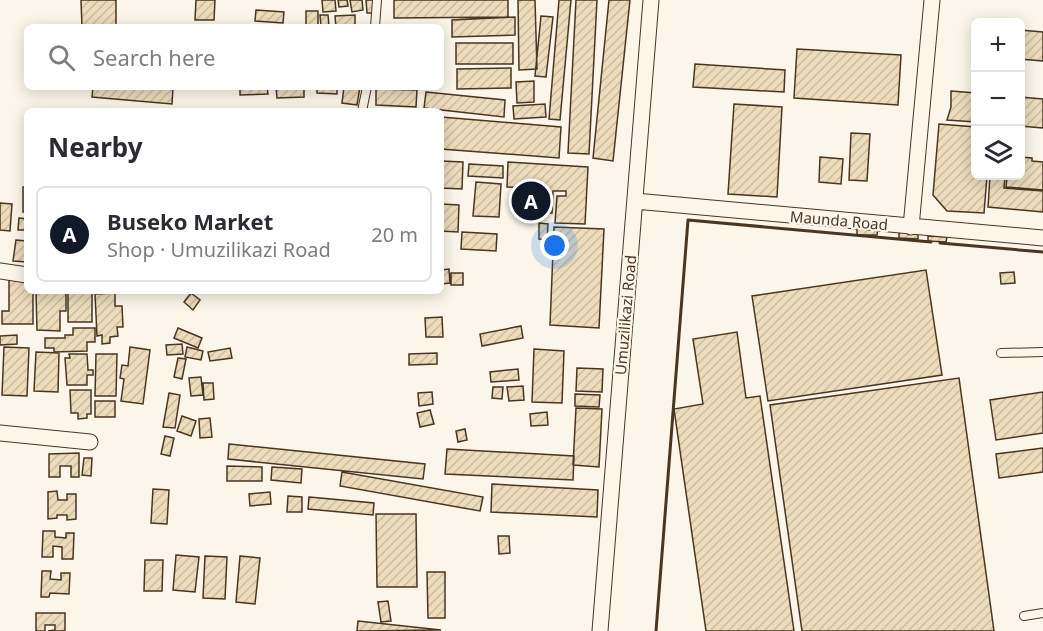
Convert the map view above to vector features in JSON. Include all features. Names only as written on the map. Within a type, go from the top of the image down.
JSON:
[{"type":"street","name":"Umuzilikazi Road","points":[[600,631],[651,0]]},
{"type":"street","points":[[911,227],[932,0]]},
{"type":"street","name":"Maunda Road","points":[[635,201],[1043,238]]},
{"type":"street","points":[[0,272],[24,275]]},
{"type":"street","points":[[0,433],[90,442]]},
{"type":"lane","points":[[375,24],[377,0]]},
{"type":"lane","points":[[363,108],[366,90]]},
{"type":"lane","points":[[1001,353],[1043,352]]},
{"type":"lane","points":[[1024,616],[1043,613]]},
{"type":"building","points":[[81,0],[116,0],[116,24],[82,24]]},
{"type":"building","points":[[196,0],[215,0],[214,20],[195,20]]},
{"type":"building","points":[[322,0],[335,0],[336,11],[323,12]]},
{"type":"building","points":[[338,0],[347,0],[348,6],[339,7]]},
{"type":"building","points":[[350,0],[362,0],[363,10],[352,12]]},
{"type":"building","points":[[366,0],[374,0],[374,13],[367,13]]},
{"type":"building","points":[[394,0],[508,0],[508,17],[394,18]]},
{"type":"building","points":[[518,0],[535,0],[537,69],[519,70]]},
{"type":"building","points":[[559,0],[571,0],[560,120],[549,119]]},
{"type":"building","points":[[576,0],[597,0],[589,154],[568,153]]},
{"type":"building","points":[[609,0],[630,0],[613,161],[593,158]]},
{"type":"building","points":[[256,10],[284,12],[283,23],[255,21]]},
{"type":"building","points":[[306,11],[318,11],[318,24],[306,24]]},
{"type":"building","points":[[320,15],[328,15],[329,24],[321,24]]},
{"type":"building","points":[[355,15],[355,24],[336,24],[335,16]]},
{"type":"building","points":[[541,16],[553,17],[546,77],[535,76]]},
{"type":"building","points":[[515,17],[515,35],[452,37],[452,20]]},
{"type":"building","points":[[1025,30],[1043,32],[1043,61],[1025,59]]},
{"type":"building","points":[[456,43],[513,43],[513,64],[456,64]]},
{"type":"building","points":[[797,49],[901,55],[898,105],[794,98]]},
{"type":"building","points":[[695,64],[785,70],[784,92],[693,87]]},
{"type":"building","points":[[511,68],[511,88],[457,89],[457,69]]},
{"type":"building","points":[[534,81],[534,102],[517,103],[516,82]]},
{"type":"building","points":[[93,90],[173,90],[172,104],[92,97]]},
{"type":"building","points":[[240,90],[267,90],[268,94],[240,95]]},
{"type":"building","points":[[276,90],[304,90],[304,97],[277,98]]},
{"type":"building","points":[[317,90],[337,90],[337,94],[317,93]]},
{"type":"building","points":[[344,90],[360,90],[357,105],[342,103]]},
{"type":"building","points":[[376,90],[417,90],[416,107],[376,105]]},
{"type":"building","points":[[951,91],[971,93],[971,122],[947,120],[951,107]]},
{"type":"building","points":[[426,92],[505,100],[504,117],[444,110],[444,108],[424,108]]},
{"type":"building","points":[[1025,97],[1043,99],[1043,128],[1025,126]]},
{"type":"building","points":[[545,104],[546,117],[514,119],[513,106]]},
{"type":"building","points":[[734,104],[782,107],[777,197],[728,194]]},
{"type":"building","points":[[444,117],[561,127],[559,158],[444,149]]},
{"type":"building","points":[[939,124],[971,127],[971,180],[987,180],[984,213],[947,211],[933,195]]},
{"type":"building","points":[[851,133],[870,134],[867,181],[849,180]]},
{"type":"building","points":[[820,157],[843,159],[841,184],[819,182]]},
{"type":"building","points":[[1025,157],[1043,162],[1043,190],[1006,187],[1007,180],[1025,180]]},
{"type":"building","points":[[444,161],[463,162],[462,189],[444,188]]},
{"type":"building","points":[[508,162],[588,167],[585,224],[555,223],[557,196],[566,196],[566,191],[553,191],[552,213],[539,213],[540,189],[507,187]]},
{"type":"building","points":[[469,164],[503,166],[503,178],[468,176]]},
{"type":"building","points":[[990,180],[1005,180],[1004,188],[1043,191],[1043,212],[988,207]]},
{"type":"building","points":[[476,182],[501,184],[499,217],[473,216]]},
{"type":"building","points":[[23,187],[24,187],[24,212]]},
{"type":"building","points":[[0,203],[12,204],[10,231],[0,230]]},
{"type":"building","points":[[444,204],[459,205],[458,232],[444,231]]},
{"type":"building","points":[[19,218],[24,219],[24,230],[18,230]]},
{"type":"building","points":[[539,223],[548,224],[547,240],[539,239]]},
{"type":"building","points":[[857,226],[878,226],[877,235],[857,235]]},
{"type":"building","points":[[554,227],[604,229],[599,328],[550,325]]},
{"type":"building","points":[[899,229],[918,231],[918,239],[899,238]]},
{"type":"building","points":[[462,232],[497,234],[496,251],[461,249]]},
{"type":"building","points":[[928,236],[947,237],[946,242],[928,241]]},
{"type":"building","points":[[16,240],[24,241],[24,262],[13,261]]},
{"type":"building","points":[[449,269],[450,283],[444,284],[444,270]]},
{"type":"building","points":[[926,270],[942,375],[768,401],[752,296]]},
{"type":"building","points":[[1014,272],[1015,283],[1001,284],[1000,273]]},
{"type":"building","points":[[451,273],[463,273],[463,285],[451,285]]},
{"type":"building","points":[[9,279],[24,279],[24,294],[33,294],[33,324],[2,324],[2,311],[9,311]]},
{"type":"building","points":[[36,294],[66,294],[66,311],[60,311],[60,331],[37,330]]},
{"type":"building","points":[[68,294],[92,294],[92,322],[68,322]]},
{"type":"building","points":[[95,294],[115,294],[115,306],[122,306],[123,327],[117,327],[118,336],[110,337],[110,343],[102,344],[102,335],[97,336]]},
{"type":"building","points":[[190,294],[200,300],[193,310],[184,302]]},
{"type":"building","points":[[442,317],[443,337],[426,337],[425,318]]},
{"type":"building","points":[[521,326],[523,338],[482,346],[480,334]]},
{"type":"building","points":[[73,328],[95,328],[95,342],[87,342],[87,351],[54,352],[54,348],[45,348],[45,338],[65,338],[65,335],[73,335]]},
{"type":"building","points":[[178,328],[202,338],[198,348],[174,338]]},
{"type":"building","points":[[737,332],[746,398],[760,396],[794,631],[706,631],[674,409],[703,404],[693,339]]},
{"type":"building","points":[[17,335],[17,344],[0,345],[0,336]]},
{"type":"building","points":[[182,344],[183,354],[167,355],[166,345]]},
{"type":"building","points":[[4,347],[29,348],[27,396],[2,395]]},
{"type":"building","points":[[130,347],[150,350],[143,404],[121,401],[124,379],[120,378],[122,365],[128,366]]},
{"type":"building","points":[[187,347],[203,351],[201,360],[185,357]]},
{"type":"building","points":[[230,348],[232,358],[210,361],[208,352]]},
{"type":"building","points":[[534,349],[564,351],[562,403],[532,402]]},
{"type":"building","points":[[36,352],[59,353],[58,392],[34,391]]},
{"type":"building","points":[[437,353],[437,364],[409,365],[409,354]]},
{"type":"building","points":[[69,354],[87,354],[88,370],[93,370],[93,375],[87,375],[87,385],[67,385],[65,358],[70,358]]},
{"type":"building","points":[[96,354],[117,354],[116,396],[95,396]]},
{"type":"building","points":[[178,358],[186,359],[182,379],[174,377]]},
{"type":"building","points":[[577,368],[603,369],[602,392],[576,391]]},
{"type":"building","points":[[518,369],[519,380],[491,382],[490,372]]},
{"type":"building","points":[[201,377],[203,395],[191,396],[189,378]]},
{"type":"building","points":[[959,378],[994,631],[802,631],[770,405]]},
{"type":"building","points":[[203,383],[213,383],[214,399],[204,400]]},
{"type":"building","points":[[523,386],[524,400],[509,401],[507,387]]},
{"type":"building","points":[[493,387],[503,387],[502,399],[492,398]]},
{"type":"building","points":[[70,390],[91,390],[91,414],[87,414],[87,418],[78,419],[78,413],[71,413]]},
{"type":"building","points":[[432,392],[433,404],[419,406],[418,393]]},
{"type":"building","points":[[1043,392],[1043,433],[996,440],[990,400]]},
{"type":"building","points":[[169,393],[180,395],[175,428],[163,427]]},
{"type":"building","points":[[575,394],[600,395],[599,407],[575,406]]},
{"type":"building","points":[[95,401],[115,401],[115,417],[95,417]]},
{"type":"building","points":[[576,408],[602,409],[599,467],[573,465]]},
{"type":"building","points":[[430,410],[434,424],[420,427],[417,413]]},
{"type":"building","points":[[547,412],[548,425],[531,426],[530,414]]},
{"type":"building","points":[[182,416],[196,421],[191,436],[177,431]]},
{"type":"building","points":[[210,418],[212,437],[200,438],[199,419]]},
{"type":"building","points":[[465,429],[467,440],[458,442],[456,431]]},
{"type":"building","points":[[165,436],[174,438],[170,456],[161,454]]},
{"type":"building","points":[[229,444],[425,464],[423,479],[228,459]]},
{"type":"building","points":[[1043,448],[1043,472],[999,478],[996,454]]},
{"type":"building","points":[[447,449],[574,456],[573,480],[445,474]]},
{"type":"building","points":[[79,453],[79,477],[71,477],[71,466],[60,466],[60,477],[49,477],[49,454]]},
{"type":"building","points":[[84,458],[92,458],[91,476],[82,475]]},
{"type":"building","points":[[227,466],[262,467],[262,481],[227,481]]},
{"type":"building","points":[[272,467],[302,469],[301,483],[271,480]]},
{"type":"building","points":[[342,472],[483,497],[480,511],[340,486]]},
{"type":"building","points":[[492,484],[598,490],[597,517],[491,512]]},
{"type":"building","points":[[153,489],[169,490],[167,524],[151,523]]},
{"type":"building","points":[[57,491],[58,500],[67,500],[67,494],[76,494],[76,519],[67,520],[67,515],[57,515],[57,518],[48,519],[48,492]]},
{"type":"building","points":[[270,492],[271,504],[250,506],[249,494]]},
{"type":"building","points":[[288,496],[302,497],[302,512],[287,512]]},
{"type":"building","points":[[309,497],[374,503],[373,515],[308,509]]},
{"type":"building","points":[[376,514],[416,514],[417,587],[377,587]]},
{"type":"building","points":[[43,531],[55,531],[55,537],[66,538],[66,533],[74,533],[73,559],[62,559],[62,547],[53,546],[53,557],[42,557]]},
{"type":"building","points":[[498,536],[509,536],[510,553],[499,554]]},
{"type":"building","points":[[176,555],[199,557],[195,592],[173,590]]},
{"type":"building","points":[[205,556],[227,557],[225,599],[203,598]]},
{"type":"building","points":[[240,556],[260,558],[255,604],[236,602]]},
{"type":"building","points":[[145,560],[163,560],[162,591],[144,591]]},
{"type":"building","points":[[42,571],[51,571],[50,579],[61,580],[61,573],[70,573],[69,594],[50,593],[49,597],[41,597]]},
{"type":"building","points":[[427,572],[445,572],[445,618],[428,618]]},
{"type":"building","points":[[388,601],[391,621],[381,622],[378,602]]},
{"type":"building","points":[[36,613],[65,613],[65,631],[48,631],[55,630],[55,625],[45,625],[45,631],[36,631]]},
{"type":"building","points":[[358,621],[441,630],[357,631]]},
{"type":"wall","points":[[656,631],[688,220],[931,242]]},
{"type":"wall","points":[[940,243],[1043,252]]},
{"type":"place","name":"Buseko Market","points":[[531,201]]}]
